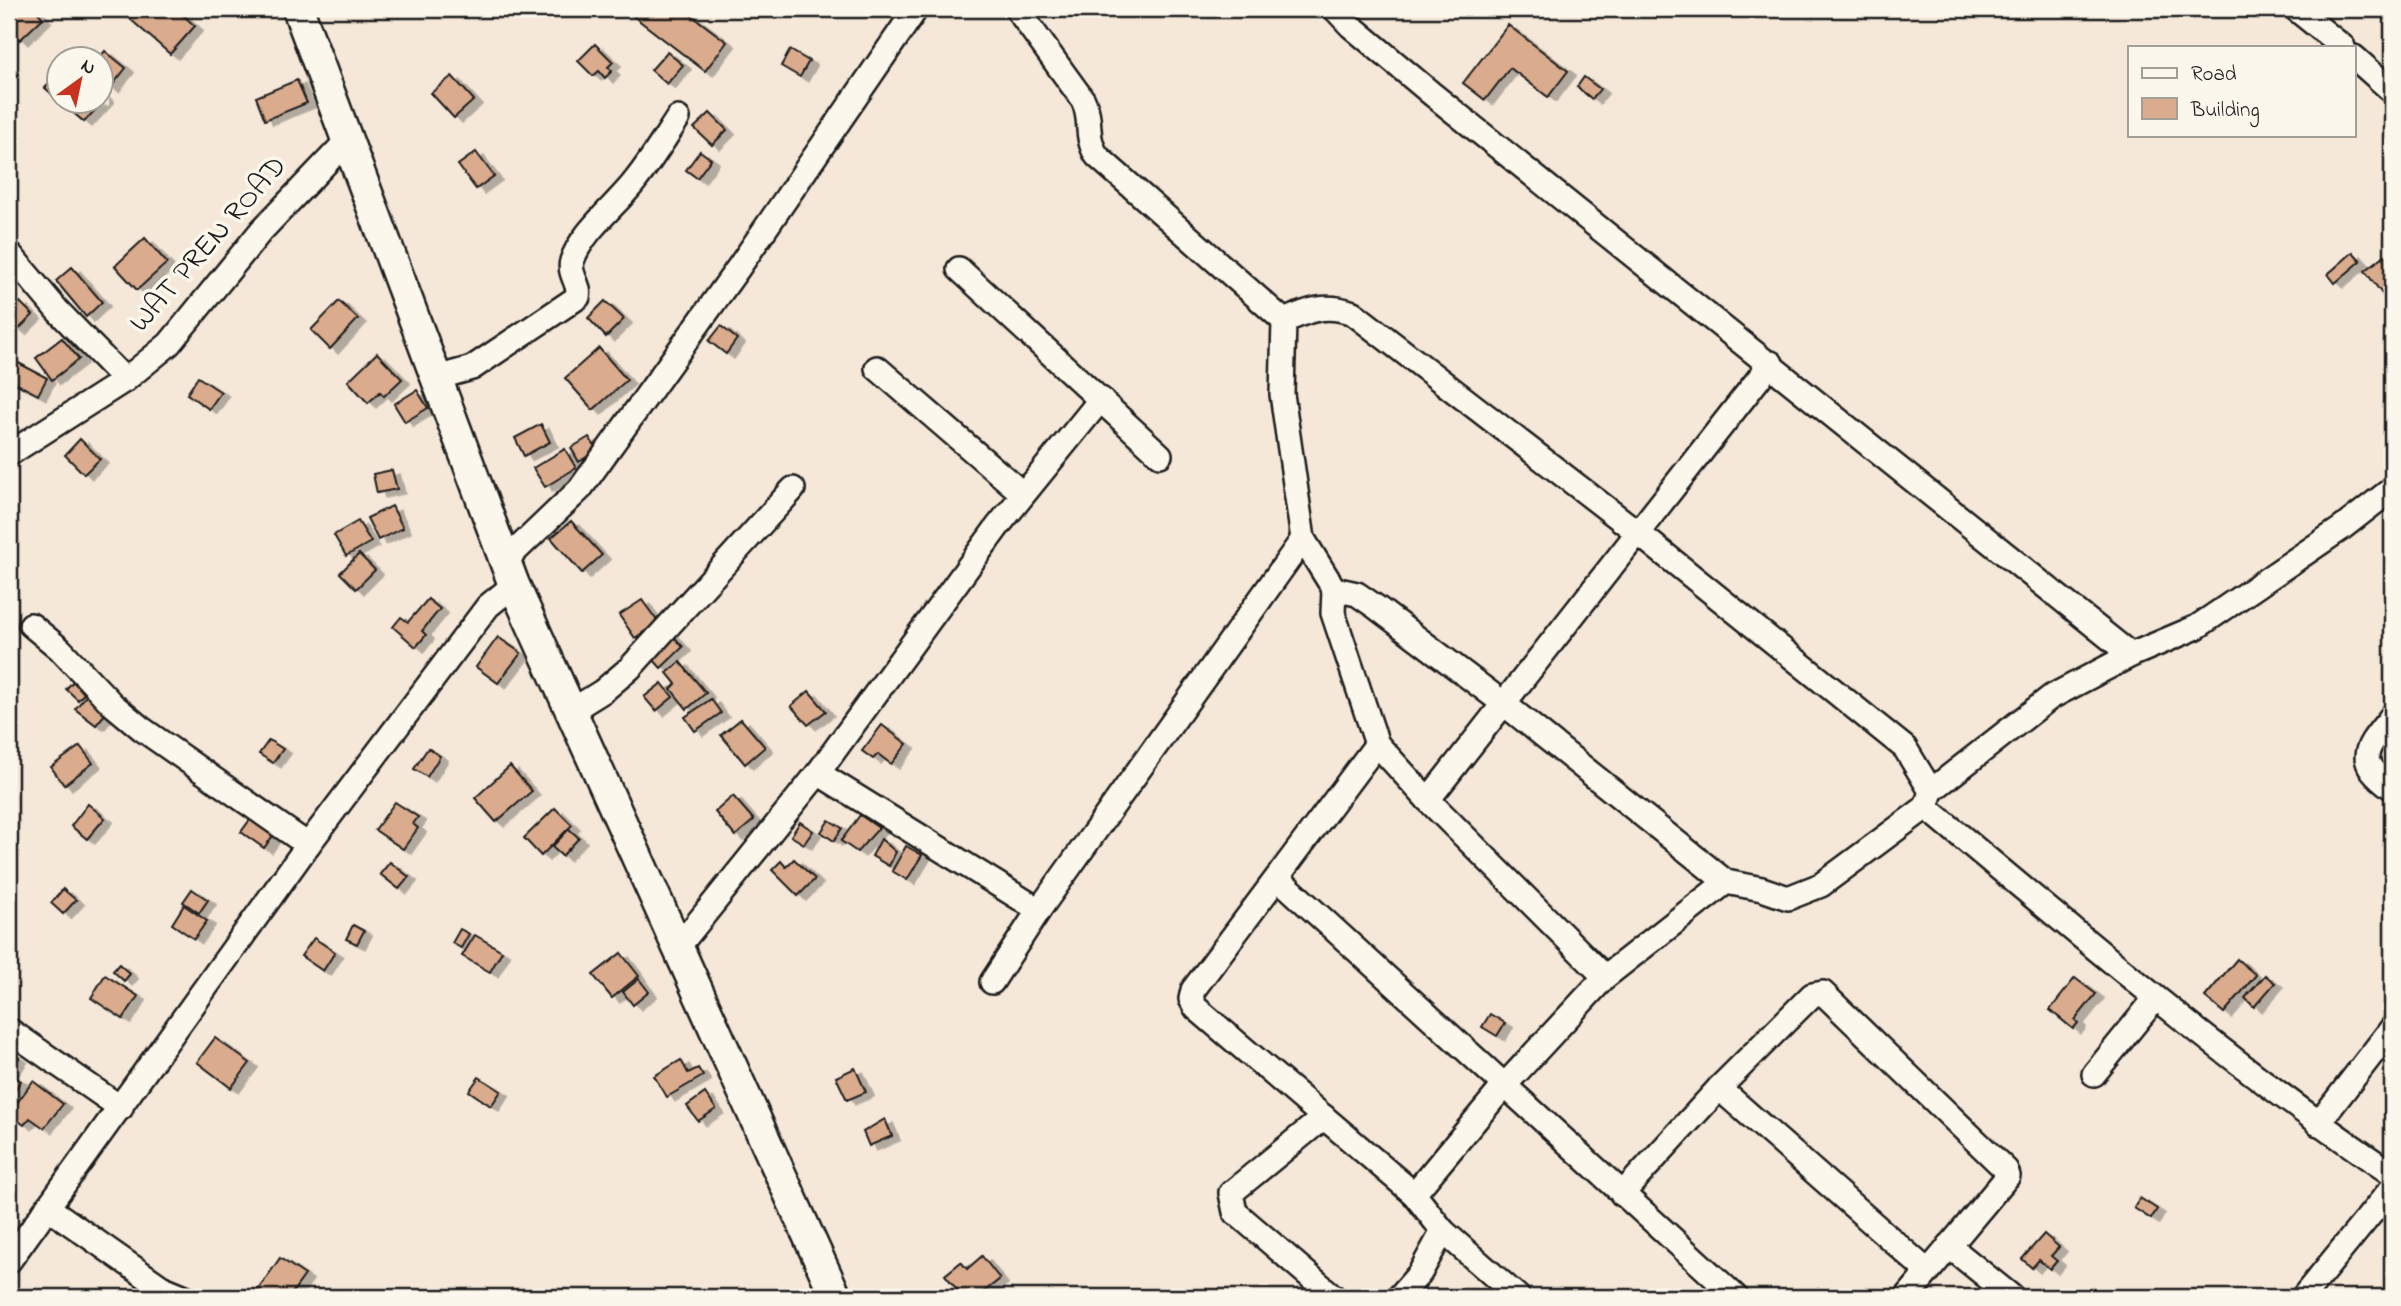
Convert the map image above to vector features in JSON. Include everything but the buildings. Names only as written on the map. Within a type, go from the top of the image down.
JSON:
[{"type":"street","points":[[298,9],[510,573],[587,701],[679,946],[830,1294]]},
{"type":"street","points":[[9,1261],[308,845],[510,573],[580,489],[739,267],[916,9]]},
{"type":"street","points":[[1017,9],[1089,111],[1087,135],[1097,156],[1284,321]]},
{"type":"street","points":[[1335,9],[1351,26],[1433,94],[2131,655]]},
{"type":"street","points":[[2297,9],[2342,46]]},
{"type":"street","points":[[2356,59],[2392,91]]},
{"type":"street","points":[[436,377],[472,368],[578,297],[579,291],[571,267],[573,258],[581,244],[636,180],[678,118]]},
{"type":"street","name":"WAT PREN ROAD","points":[[9,454],[125,380],[179,335],[261,231],[346,142]]},
{"type":"street","points":[[9,253],[57,310],[125,380]]},
{"type":"street","points":[[959,269],[1160,454]]},
{"type":"street","points":[[1284,321],[1315,308],[1338,308],[1353,313],[1637,532],[1905,748],[1928,799],[2155,999],[2318,1124],[2392,1174]]},
{"type":"street","points":[[1284,321],[1282,394],[1303,539],[1334,589],[1334,613],[1377,744],[1428,800],[1605,977]]},
{"type":"street","points":[[1428,800],[1771,363]]},
{"type":"street","points":[[877,368],[1023,494]]},
{"type":"street","points":[[679,946],[818,773],[1023,494],[1101,399]]},
{"type":"street","points":[[587,701],[630,668],[793,489]]},
{"type":"street","points":[[1334,589],[1357,594],[1376,607],[1503,703],[1726,882],[1762,889],[1788,898],[1821,885],[2051,697],[2131,655],[2197,627],[2390,493]]},
{"type":"street","points":[[992,982],[1039,910],[1303,539]]},
{"type":"street","points":[[31,625],[60,649],[112,704],[142,729],[308,845]]},
{"type":"street","points":[[2392,716],[2370,745],[2367,760],[2368,768],[2392,788]]},
{"type":"street","points":[[1377,744],[1279,880],[1193,990],[1191,999],[1195,1007],[1414,1195],[1443,1231],[1518,1297]]},
{"type":"street","points":[[818,773],[1039,910]]},
{"type":"street","points":[[1279,880],[1736,1297]]},
{"type":"street","points":[[1414,1195],[1503,1087],[1605,977],[1726,882]]},
{"type":"street","points":[[1622,1194],[1719,1088],[1812,995],[1823,993],[2006,1170],[2007,1181],[1907,1297]]},
{"type":"street","points":[[2094,1074],[2155,999]]},
{"type":"street","points":[[2318,1124],[2392,1028]]},
{"type":"street","points":[[9,1030],[121,1108]]},
{"type":"street","points":[[1719,1088],[1927,1271]]},
{"type":"street","points":[[1324,1117],[1231,1193],[1235,1212],[1334,1297]]},
{"type":"street","points":[[2302,1297],[2392,1188]]},
{"type":"street","points":[[47,1207],[161,1287],[185,1297]]},
{"type":"street","points":[[1399,1297],[1420,1273],[1443,1231]]},
{"type":"street","points":[[1949,1246],[2012,1297]]}]
